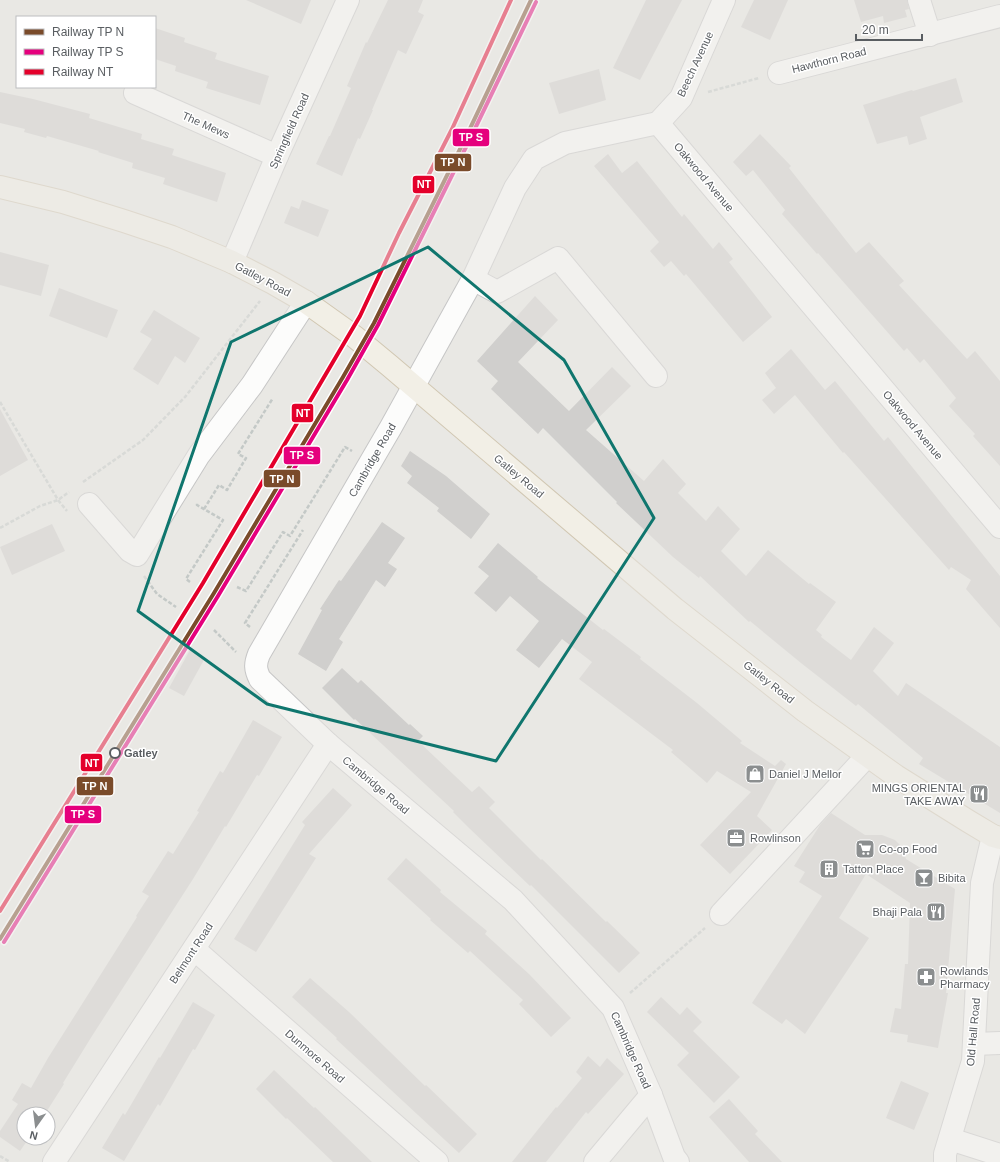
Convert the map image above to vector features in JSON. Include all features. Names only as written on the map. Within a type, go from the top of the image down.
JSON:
[{"type":"main road","name":"Gatley Road","points":[[0,187],[63,202],[172,237],[232,262],[274,283],[306,302],[355,337],[674,609],[867,756],[902,780],[997,837]]},
{"type":"street","name":"Springfield Road","points":[[232,262],[277,156],[348,0]]},
{"type":"street","name":"Beech Avenue","points":[[658,123],[681,98],[724,0]]},
{"type":"street","points":[[919,0],[930,34]]},
{"type":"street","name":"Hawthorn Road","points":[[779,73],[1000,16]]},
{"type":"street","name":"The Mews","points":[[135,93],[277,156]]},
{"type":"street","points":[[413,386],[473,279],[515,188],[534,159],[565,142],[658,123]]},
{"type":"street","name":"Oakwood Avenue","points":[[658,123],[1000,527]]},
{"type":"street","points":[[473,279],[497,292],[558,258],[656,376]]},
{"type":"street","points":[[89,504],[130,551],[137,555],[199,455],[252,385],[306,302]]},
{"type":"street","name":"Cambridge Road","points":[[413,386],[391,427],[268,637],[255,665],[256,671],[260,679],[328,744],[513,900],[613,1008],[651,1096],[674,1157],[678,1162]]},
{"type":"street","name":"Belmont Road","points":[[63,1158],[194,949],[328,744]]},
{"type":"street","points":[[721,914],[867,756]]},
{"type":"street","name":"Old Hall Road","points":[[944,1154],[973,1061],[982,883],[997,837]]},
{"type":"street","name":"Dunmore Road","points":[[194,949],[437,1162]]},
{"type":"street","points":[[974,1044],[1000,1043]]},
{"type":"street","points":[[595,1162],[651,1096]]},
{"type":"street","points":[[944,1154],[1000,1155]]},
{"type":"path","name":"Hawthorn Road","points":[[681,98],[779,73]]},
{"type":"path","points":[[78,486],[143,440],[180,402],[274,283]]},
{"type":"path","points":[[204,509],[219,485],[227,490],[246,458],[238,454],[275,394]]},
{"type":"path","points":[[0,402],[58,500]]},
{"type":"path","points":[[237,587],[246,590],[283,532],[290,536],[345,447],[352,451]]},
{"type":"path","points":[[0,528],[40,506],[58,500],[71,490]]},
{"type":"path","points":[[190,582],[186,579],[223,520],[197,505]]},
{"type":"path","points":[[268,637],[245,624],[307,524]]},
{"type":"path","points":[[214,630],[241,656],[255,665]]},
{"type":"path","points":[[613,1008],[721,914]]},
{"type":"path","points":[[0,1156],[10,1162]]},
{"type":"highlighted area","points":[[428,247],[564,360],[654,518],[496,761],[267,704],[138,611],[231,342]]},
{"type":"building","points":[[246,0],[311,0],[301,24]]},
{"type":"building","points":[[388,0],[423,0],[418,12],[424,15],[406,54],[398,50],[373,110],[360,139],[358,138],[342,176],[316,164],[351,88],[347,86],[366,42],[367,43]]},
{"type":"building","points":[[646,0],[682,0],[640,80],[613,68]]},
{"type":"building","points":[[754,0],[788,0],[770,40],[741,27]]},
{"type":"building","points":[[854,0],[907,0],[909,9],[905,10],[907,17],[884,23],[883,16],[861,22]]},
{"type":"building","points":[[156,28],[185,38],[184,42],[217,53],[215,59],[269,76],[260,105],[206,88],[208,82],[175,71],[176,66],[156,59]]},
{"type":"building","points":[[599,69],[606,100],[559,114],[549,83]]},
{"type":"building","points":[[956,78],[963,102],[920,117],[927,139],[909,145],[907,136],[877,144],[863,105]]},
{"type":"building","points":[[0,92],[90,114],[89,118],[142,134],[141,139],[174,149],[172,155],[226,173],[217,202],[163,184],[165,178],[132,168],[133,163],[98,152],[99,151],[47,136],[46,138],[24,132],[25,129],[0,123]]},
{"type":"building","points":[[760,134],[791,166],[789,168],[856,253],[869,242],[904,281],[899,285],[967,359],[975,351],[1000,381],[1000,466],[973,436],[975,434],[949,406],[956,398],[924,359],[920,363],[907,348],[904,351],[782,214],[785,210],[753,170],[746,176],[733,162]]},
{"type":"building","points":[[608,154],[622,173],[637,161],[682,217],[684,214],[713,249],[719,242],[733,259],[729,262],[772,317],[743,342],[686,274],[684,276],[671,261],[664,267],[650,251],[659,242],[594,166]]},
{"type":"building","points":[[302,200],[329,210],[318,237],[284,223],[291,206],[299,209]]},
{"type":"building","points":[[0,252],[49,265],[41,296],[0,285]]},
{"type":"building","points":[[59,288],[118,310],[107,338],[49,316]]},
{"type":"building","points":[[535,296],[558,320],[518,362],[569,411],[612,367],[631,386],[586,430],[644,481],[663,459],[686,484],[678,493],[706,521],[718,506],[740,529],[721,551],[746,576],[768,550],[809,584],[810,583],[836,602],[816,630],[822,635],[821,637],[851,660],[874,627],[894,643],[873,671],[898,696],[906,683],[1000,747],[1000,813],[919,764],[923,758],[858,704],[856,706],[750,621],[749,622],[700,576],[699,578],[673,557],[616,503],[617,502],[543,428],[538,434],[491,389],[498,381],[477,361]]},
{"type":"building","points":[[154,310],[200,338],[185,363],[175,356],[158,385],[133,369],[152,339],[140,332]]},
{"type":"building","points":[[791,349],[825,390],[835,381],[884,441],[888,437],[1000,576],[1000,628],[966,589],[971,580],[951,567],[949,570],[844,452],[843,453],[795,395],[774,414],[762,400],[776,388],[765,373]]},
{"type":"building","points":[[0,409],[28,460],[0,476]]},
{"type":"building","points":[[410,451],[446,476],[490,514],[471,539],[437,511],[439,508],[407,483],[412,476],[401,466]]},
{"type":"building","points":[[382,522],[405,538],[388,563],[397,569],[385,587],[376,580],[339,639],[343,642],[326,671],[298,654],[322,610],[320,609],[339,580],[341,581]]},
{"type":"building","points":[[52,524],[65,551],[12,575],[0,547]]},
{"type":"building","points":[[498,543],[538,577],[537,578],[603,630],[604,629],[641,657],[640,659],[697,703],[742,741],[740,743],[775,766],[781,760],[786,764],[757,816],[772,830],[730,874],[700,845],[751,792],[717,771],[707,783],[671,752],[673,750],[579,679],[592,662],[562,639],[539,668],[516,650],[539,621],[510,596],[496,612],[474,593],[489,576],[478,567]]},
{"type":"building","points":[[190,650],[205,658],[184,696],[169,688]]},
{"type":"building","points":[[342,668],[358,683],[361,680],[409,725],[410,724],[423,736],[418,741],[472,792],[479,786],[495,802],[489,808],[541,860],[542,859],[640,953],[619,973],[531,885],[530,886],[469,828],[453,812],[454,811],[355,719],[354,720],[322,688]]},
{"type":"building","points":[[253,720],[282,737],[259,776],[257,775],[226,827],[225,826],[193,879],[92,1036],[50,1106],[17,1106],[18,1104],[12,1100],[22,1083],[31,1088],[48,1058],[149,896],[142,892],[168,851],[173,854],[199,812],[197,811],[220,771],[223,773]]},
{"type":"building","points":[[333,788],[352,805],[309,854],[316,858],[256,952],[234,939],[305,825],[302,822]]},
{"type":"building","points":[[831,813],[865,835],[882,835],[895,840],[902,847],[906,859],[955,889],[946,993],[948,993],[938,1048],[907,1042],[908,1035],[890,1032],[895,1008],[901,1009],[905,964],[908,964],[910,903],[866,874],[839,918],[869,938],[805,1034],[786,1019],[782,1024],[752,1003],[822,896],[799,882],[805,872],[794,866],[820,825]]},
{"type":"building","points":[[406,858],[441,890],[440,892],[487,931],[485,934],[529,974],[571,1018],[551,1037],[519,1004],[523,1000],[470,951],[468,953],[430,920],[431,919],[387,879]]},
{"type":"building","points":[[310,978],[349,1012],[477,1134],[459,1153],[292,997]]},
{"type":"building","points":[[661,997],[680,1015],[687,1007],[702,1022],[693,1031],[740,1077],[714,1103],[677,1065],[689,1053],[647,1012]]},
{"type":"building","points":[[193,1002],[215,1015],[195,1050],[193,1049],[160,1106],[158,1104],[124,1161],[102,1148],[123,1113],[125,1115]]},
{"type":"building","points":[[588,1056],[600,1067],[607,1058],[624,1074],[588,1114],[586,1112],[546,1162],[512,1162],[556,1107],[557,1108],[582,1078],[576,1072]]},
{"type":"building","points":[[274,1070],[372,1162],[333,1162],[287,1118],[286,1119],[256,1089]]},
{"type":"building","points":[[901,1081],[929,1093],[914,1130],[886,1118]]},
{"type":"building","points":[[729,1099],[758,1131],[755,1134],[782,1162],[749,1162],[709,1117]]},
{"type":"building","points":[[16,1107],[16,1146],[23,1146],[20,1151],[0,1137],[0,1131]]},
{"type":"transit line","points":[[0,939],[214,593],[374,323],[466,137],[531,0]]},
{"type":"transit line","points":[[4,942],[218,596],[347,380],[378,325],[536,2]]},
{"type":"rail line","name":"NT","points":[[0,911],[203,583],[360,316],[399,233],[452,129],[511,0]]},
{"type":"place","name":"Gatley","points":[[115,753]]},
{"type":"place","name":"Daniel J Mellor","points":[[755,774]]},
{"type":"place","name":"MINGS ORIENTAL TAKE AWAY","points":[[979,794]]},
{"type":"place","name":"Rowlinson","points":[[736,838]]},
{"type":"place","name":"Co-op Food","points":[[865,849]]},
{"type":"place","name":"Tatton Place","points":[[829,869]]},
{"type":"place","name":"Bibita","points":[[924,878]]},
{"type":"place","name":"Bhaji Pala","points":[[936,912]]},
{"type":"place","name":"Rowlands Pharmacy","points":[[926,977]]}]
